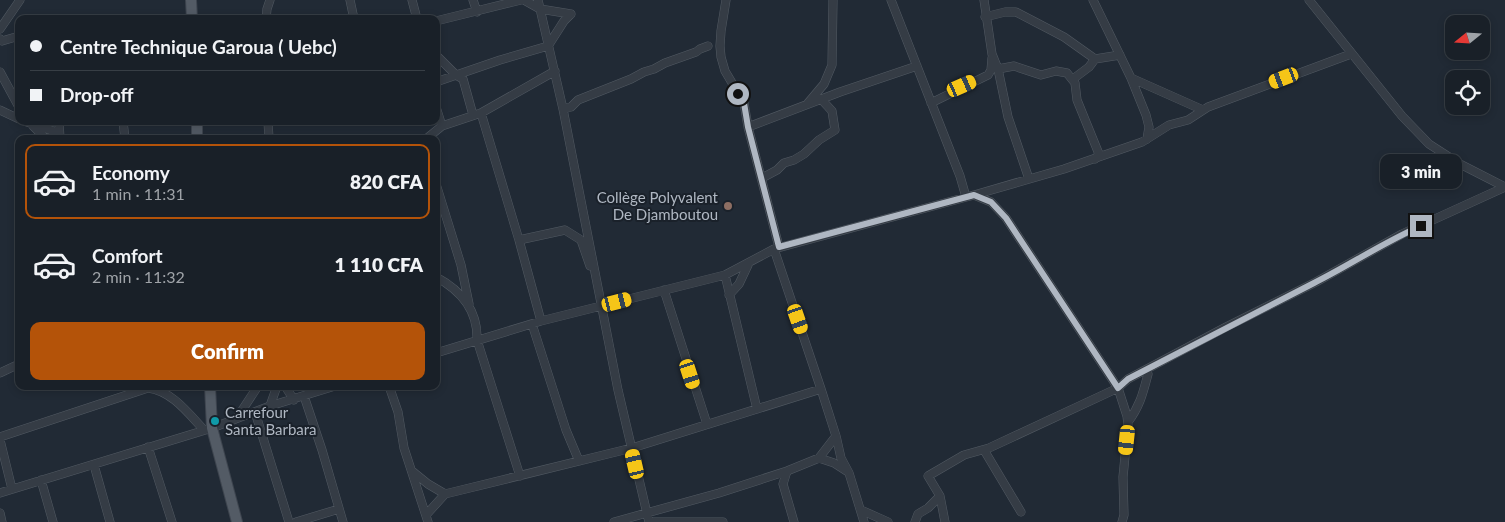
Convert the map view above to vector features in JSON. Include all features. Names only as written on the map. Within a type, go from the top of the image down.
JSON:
[{"type":"main road","points":[[191,0],[191,15]]},
{"type":"main road","points":[[210,390],[208,429],[237,522]]},
{"type":"street","points":[[0,29],[20,0]]},
{"type":"street","points":[[266,4],[270,0]]},
{"type":"street","points":[[350,0],[353,15]]},
{"type":"street","points":[[412,0],[416,15]]},
{"type":"street","points":[[473,0],[477,12]]},
{"type":"street","points":[[440,20],[522,0],[540,8],[572,14],[556,31],[548,46],[440,81]]},
{"type":"street","points":[[538,0],[555,71],[618,390],[649,522],[723,522]]},
{"type":"street","points":[[726,0],[721,31],[721,57],[726,71],[744,103],[776,248],[836,436],[841,458],[849,473],[864,522]]},
{"type":"street","points":[[806,104],[824,84],[832,65],[833,0]]},
{"type":"street","points":[[891,0],[960,176],[970,196],[991,202],[1006,218],[1118,388],[1128,422],[1123,477],[1124,515],[1122,522]]},
{"type":"street","points":[[984,0],[985,17],[992,54],[998,69],[1008,117],[1029,179]]},
{"type":"street","points":[[1093,0],[1131,78],[1148,120],[1147,139]]},
{"type":"street","points":[[1310,0],[1402,116],[1429,144],[1460,164],[1505,187]]},
{"type":"street","points":[[985,17],[1005,12],[1016,12],[1064,37],[1095,59]]},
{"type":"street","points":[[0,39],[2,41],[15,37]]},
{"type":"street","points":[[563,110],[571,107],[578,100],[644,72],[681,59],[708,46]]},
{"type":"street","points":[[931,103],[988,75],[991,70],[992,54]]},
{"type":"street","points":[[725,276],[776,248],[970,196],[1095,159],[1147,139],[1169,125],[1188,120],[1203,110],[1259,87],[1351,54]]},
{"type":"street","points":[[1073,79],[1089,67],[1095,59],[1120,55]]},
{"type":"street","points":[[440,59],[456,76],[463,78],[477,114],[520,240],[541,321]]},
{"type":"street","points":[[748,127],[806,104],[917,66]]},
{"type":"street","points":[[998,69],[1014,66],[1041,75],[1051,72],[1067,73],[1073,79],[1077,100],[1099,154],[1095,159]]},
{"type":"street","points":[[431,135],[442,126],[477,114],[555,71]]},
{"type":"street","points":[[0,72],[15,100]]},
{"type":"street","points":[[1131,78],[1203,110]]},
{"type":"street","points":[[762,178],[804,154],[819,140],[835,130],[832,111],[821,99]]},
{"type":"street","points":[[0,110],[15,117]]},
{"type":"street","points":[[440,119],[442,126]]},
{"type":"street","points":[[31,125],[42,135]]},
{"type":"street","points":[[35,125],[58,135]]},
{"type":"street","points":[[945,522],[940,496],[928,476],[964,455],[984,450],[1118,388],[1128,379],[1316,282],[1402,234],[1505,187]]},
{"type":"street","points":[[440,197],[461,265],[469,304],[475,316],[478,328],[477,340],[520,476]]},
{"type":"street","points":[[520,240],[566,230],[581,240],[591,270],[598,281]]},
{"type":"street","points":[[440,352],[541,321],[735,274],[776,248]]},
{"type":"street","points":[[729,295],[739,284],[748,265]]},
{"type":"street","points":[[725,276],[757,409]]},
{"type":"street","points":[[440,280],[469,304]]},
{"type":"street","points":[[664,290],[707,424]]},
{"type":"street","points":[[532,324],[566,430],[578,461]]},
{"type":"street","points":[[0,373],[15,366]]},
{"type":"street","points":[[1128,422],[1143,396],[1148,374],[1146,370]]},
{"type":"street","points":[[427,519],[445,494],[632,448],[821,389]]},
{"type":"street","points":[[12,489],[0,439],[139,390]]},
{"type":"street","points":[[159,390],[179,404],[208,429]]},
{"type":"street","points":[[237,418],[255,390]]},
{"type":"street","points":[[270,406],[276,390]]},
{"type":"street","points":[[288,390],[294,400]]},
{"type":"street","points":[[0,493],[208,429],[270,406],[322,390]]},
{"type":"street","points":[[390,390],[398,412],[404,448],[427,519]]},
{"type":"street","points":[[304,396],[322,450],[342,522]]},
{"type":"street","points":[[255,412],[289,522]]},
{"type":"street","points":[[614,522],[710,496],[787,471],[819,458],[836,436]]},
{"type":"street","points":[[148,447],[172,522]]},
{"type":"street","points":[[984,450],[1021,512]]},
{"type":"street","points":[[819,458],[834,463],[849,473]]},
{"type":"street","points":[[94,465],[110,522]]},
{"type":"street","points":[[411,470],[428,484],[445,494]]},
{"type":"street","points":[[787,471],[782,484],[794,522]]},
{"type":"street","points":[[769,477],[782,484]]},
{"type":"street","points":[[41,480],[53,522]]},
{"type":"street","points":[[914,522],[918,514],[928,508],[940,496]]},
{"type":"street","points":[[296,522],[339,509]]},
{"type":"street","points":[[861,510],[888,522]]},
{"type":"street","points":[[0,513],[2,522]]},
{"type":"place","name":"Collège Polyvalent De Djamboutou","points":[[728,206]]},
{"type":"place","name":"Carrefour Santa Barbara","points":[[215,421]]},
{"type":"route","points":[[738,94],[744,103],[748,127],[779,247],[974,195],[991,202],[1006,218],[1118,388],[1128,379],[1316,282],[1402,234],[1421,226]]}]
